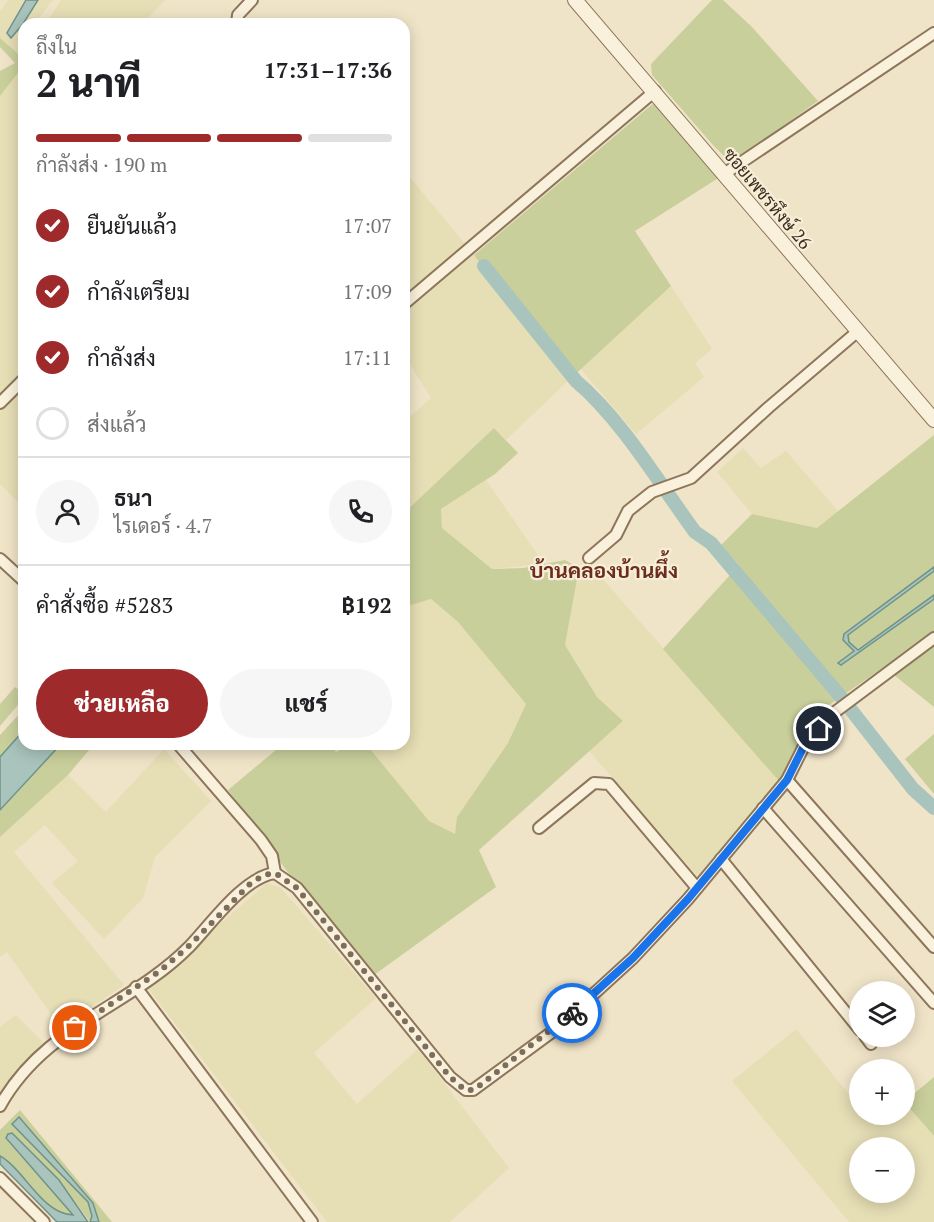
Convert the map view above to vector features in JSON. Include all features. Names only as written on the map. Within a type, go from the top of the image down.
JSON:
[{"type":"street","points":[[238,18],[252,0]]},
{"type":"street","name":"ซอยเพชรหึงษ์ 26","points":[[575,0],[934,420]]},
{"type":"street","points":[[724,174],[933,35]]},
{"type":"street","points":[[410,299],[655,91]]},
{"type":"street","points":[[590,558],[616,535],[628,511],[661,488],[691,478],[769,407],[857,332]]},
{"type":"street","points":[[0,403],[18,386]]},
{"type":"street","points":[[0,559],[18,576]]},
{"type":"street","points":[[0,1106],[11,1087],[48,1046],[136,987],[190,945],[250,884],[264,875],[275,873],[297,888],[450,1077],[465,1090],[474,1090],[552,1032],[633,958],[697,888],[787,780],[804,746],[835,712],[934,638]]},
{"type":"street","points":[[183,750],[261,840],[272,856],[275,873]]},
{"type":"street","points":[[787,780],[934,946]]},
{"type":"street","points":[[539,828],[594,783],[609,784],[697,888]]},
{"type":"street","points":[[763,808],[934,1003]]},
{"type":"street","points":[[721,859],[849,1016]]},
{"type":"street","points":[[136,987],[312,1222]]},
{"type":"street","points":[[0,1178],[44,1222]]},
{"type":"shaded area","points":[[8,0],[26,0],[7,33],[11,37],[18,29],[18,54],[0,38],[0,12]]},
{"type":"shaded area","points":[[38,0],[53,0],[39,18],[27,18]]},
{"type":"shaded area","points":[[61,0],[165,0],[148,18],[50,18]]},
{"type":"shaded area","points":[[18,73],[18,502],[0,484],[0,96]]},
{"type":"shaded area","points":[[410,177],[474,255],[568,381],[506,440],[494,428],[410,507],[410,417],[431,398],[410,365]]},
{"type":"shaded area","points":[[671,286],[712,349],[695,363],[704,377],[636,434],[581,369]]},
{"type":"shaded area","points":[[743,448],[761,468],[786,451],[839,512],[817,528],[752,514],[717,472]]},
{"type":"shaded area","points":[[486,480],[544,564],[492,569],[442,528],[441,509]]},
{"type":"shaded area","points":[[579,568],[595,570],[779,781],[699,878],[589,751],[623,721],[597,697],[565,645]]},
{"type":"shaded area","points":[[431,599],[458,622],[526,704],[508,743],[457,817],[455,835],[429,821],[371,750],[410,750],[410,605]]},
{"type":"shaded area","points":[[163,750],[211,801],[155,857],[143,898],[104,939],[52,883],[78,861],[45,825],[14,852],[124,985],[61,1028],[7,952],[0,957],[0,837],[68,775],[106,812]]},
{"type":"shaded area","points":[[267,883],[281,888],[376,998],[314,1053],[357,1104],[418,1049],[509,1168],[450,1222],[327,1222],[147,987]]},
{"type":"shaded area","points":[[16,1015],[43,1042],[0,1098],[0,1027]]},
{"type":"shaded area","points":[[796,1029],[849,1095],[849,1125],[915,1125],[915,1115],[934,1136],[934,1222],[849,1222],[732,1081]]},
{"type":"green space","points":[[712,0],[723,0],[752,27],[818,101],[731,163],[652,75],[651,64]]},
{"type":"green space","points":[[0,38],[18,54],[18,73],[0,96],[0,71],[15,63],[0,47]]},
{"type":"green space","points":[[655,102],[720,177],[635,231],[671,286],[568,381],[474,255]]},
{"type":"green space","points":[[494,428],[518,453],[495,474],[441,509],[442,528],[492,569],[523,568],[565,560],[579,568],[565,645],[597,697],[623,721],[479,850],[496,887],[374,975],[289,874],[228,790],[276,750],[334,750],[336,752],[371,750],[429,821],[455,834],[457,817],[508,743],[526,704],[458,622],[431,599],[410,605],[410,507]]},
{"type":"green space","points":[[934,435],[934,567],[844,634],[843,640],[854,651],[842,665],[934,599],[934,707],[884,667],[826,707],[779,781],[663,649],[739,565],[721,545],[752,514],[817,528]]},
{"type":"green space","points":[[934,571],[934,595],[858,650],[849,642],[847,635]]},
{"type":"green space","points":[[15,687],[18,689],[18,705],[0,726],[0,704]]},
{"type":"green space","points":[[18,716],[18,737],[0,757],[0,735]]},
{"type":"green space","points":[[934,734],[934,794],[905,759]]},
{"type":"green space","points":[[55,750],[89,750],[68,775],[0,837],[0,810]]},
{"type":"green space","points":[[934,1077],[934,1136],[915,1114],[915,1093]]},
{"type":"green space","points":[[20,1110],[112,1222],[99,1222],[93,1203],[12,1124],[88,1202],[92,1216],[90,1222],[59,1180],[73,1216],[52,1207],[10,1163],[0,1157],[0,1130]]},
{"type":"water","points":[[26,0],[38,0],[27,18],[18,18],[18,30],[11,38],[7,33]]},
{"type":"water","points":[[934,567],[934,571],[848,635],[849,642],[858,650],[934,595],[934,599],[841,665],[838,663],[854,651],[843,640],[844,634]]},
{"type":"water","points":[[18,737],[18,750],[55,750],[0,810],[0,757]]},
{"type":"water","points":[[19,1117],[93,1203],[99,1222],[90,1222],[92,1216],[88,1202],[12,1124]]},
{"type":"water","points":[[12,1133],[59,1180],[88,1222],[57,1222],[0,1164],[0,1156],[18,1171],[43,1200],[62,1213],[73,1215],[6,1138]]},
{"type":"waterway","points":[[484,266],[576,381],[609,414],[695,532],[711,543],[841,697],[913,789],[934,808]]},
{"type":"way so far","points":[[75,1028],[160,971],[190,945],[250,884],[264,875],[275,873],[297,888],[450,1077],[465,1090],[474,1090],[552,1032],[572,1013]]},
{"type":"district","name":"บ้านคลองบ้านผึ้ง","points":[[604,570]]},
{"type":"route","points":[[572,1013],[633,958],[688,899],[787,780],[804,746],[819,729]]}]
